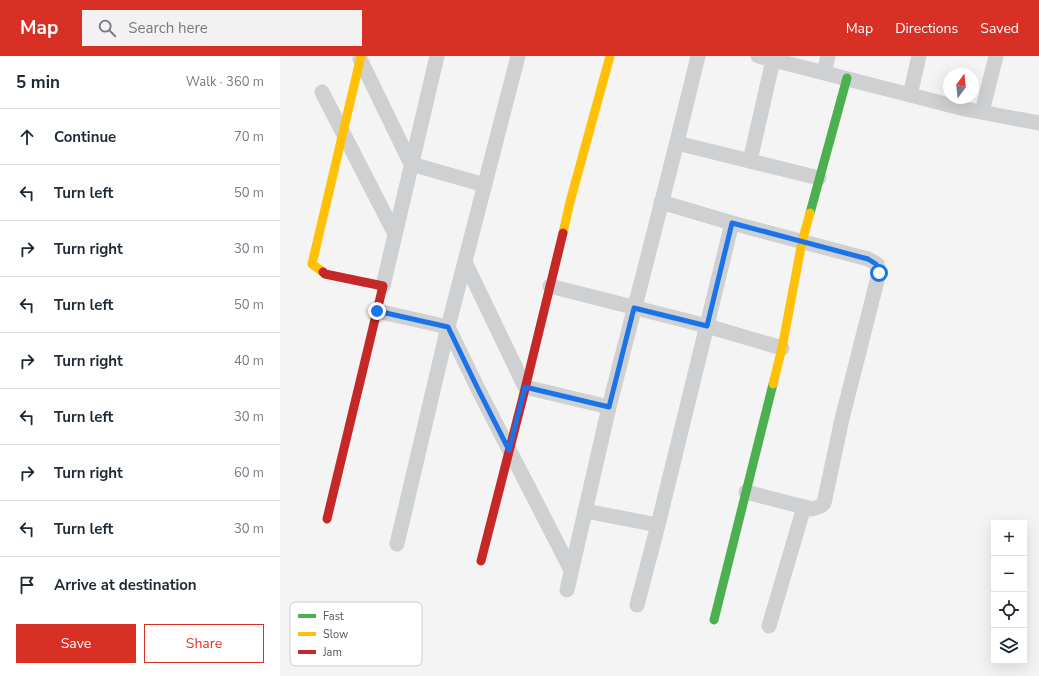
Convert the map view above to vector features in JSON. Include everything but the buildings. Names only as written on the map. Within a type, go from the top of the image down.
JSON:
[{"type":"street","points":[[327,519],[437,56]]},
{"type":"street","points":[[397,544],[448,327],[518,56]]},
{"type":"street","points":[[481,561],[570,202],[610,56]]},
{"type":"street","points":[[567,590],[609,407],[698,56]]},
{"type":"street","points":[[758,56],[965,109],[1039,124]]},
{"type":"street","points":[[824,72],[828,56]]},
{"type":"street","points":[[910,95],[919,56]]},
{"type":"street","points":[[982,112],[996,56]]},
{"type":"street","points":[[360,57],[411,164],[485,185]]},
{"type":"street","points":[[360,57],[312,264],[325,274],[383,286]]},
{"type":"street","points":[[750,161],[773,60]]},
{"type":"street","points":[[714,620],[782,348],[802,242],[846,78]]},
{"type":"street","points":[[322,92],[395,234]]},
{"type":"street","points":[[677,143],[819,178]]},
{"type":"street","points":[[661,202],[732,223],[868,259],[876,264],[879,273],[842,419],[824,503],[821,506],[812,509],[746,492]]},
{"type":"street","points":[[637,605],[732,223]]},
{"type":"street","points":[[465,262],[525,387]]},
{"type":"street","points":[[550,286],[707,326],[782,348]]},
{"type":"street","points":[[377,311],[448,327]]},
{"type":"street","points":[[448,327],[478,389],[571,570]]},
{"type":"street","points":[[525,387],[609,407]]},
{"type":"street","points":[[769,626],[804,507]]},
{"type":"street","points":[[585,511],[658,525]]},
{"type":"traffic: fast","points":[[810,213],[847,78]]},
{"type":"traffic: fast","points":[[714,620],[773,384]]},
{"type":"traffic: slow","points":[[323,272],[312,264],[361,56]]},
{"type":"traffic: slow","points":[[563,233],[610,56]]},
{"type":"traffic: slow","points":[[773,384],[782,348],[802,242],[810,213]]},
{"type":"traffic: jam","points":[[481,561],[563,233]]},
{"type":"traffic: jam","points":[[323,272],[325,274],[383,286],[327,519]]},
{"type":"route","points":[[377,311],[448,327],[509,450],[525,387],[609,407],[634,308],[707,326],[732,223],[868,259],[876,264],[879,273]]}]
